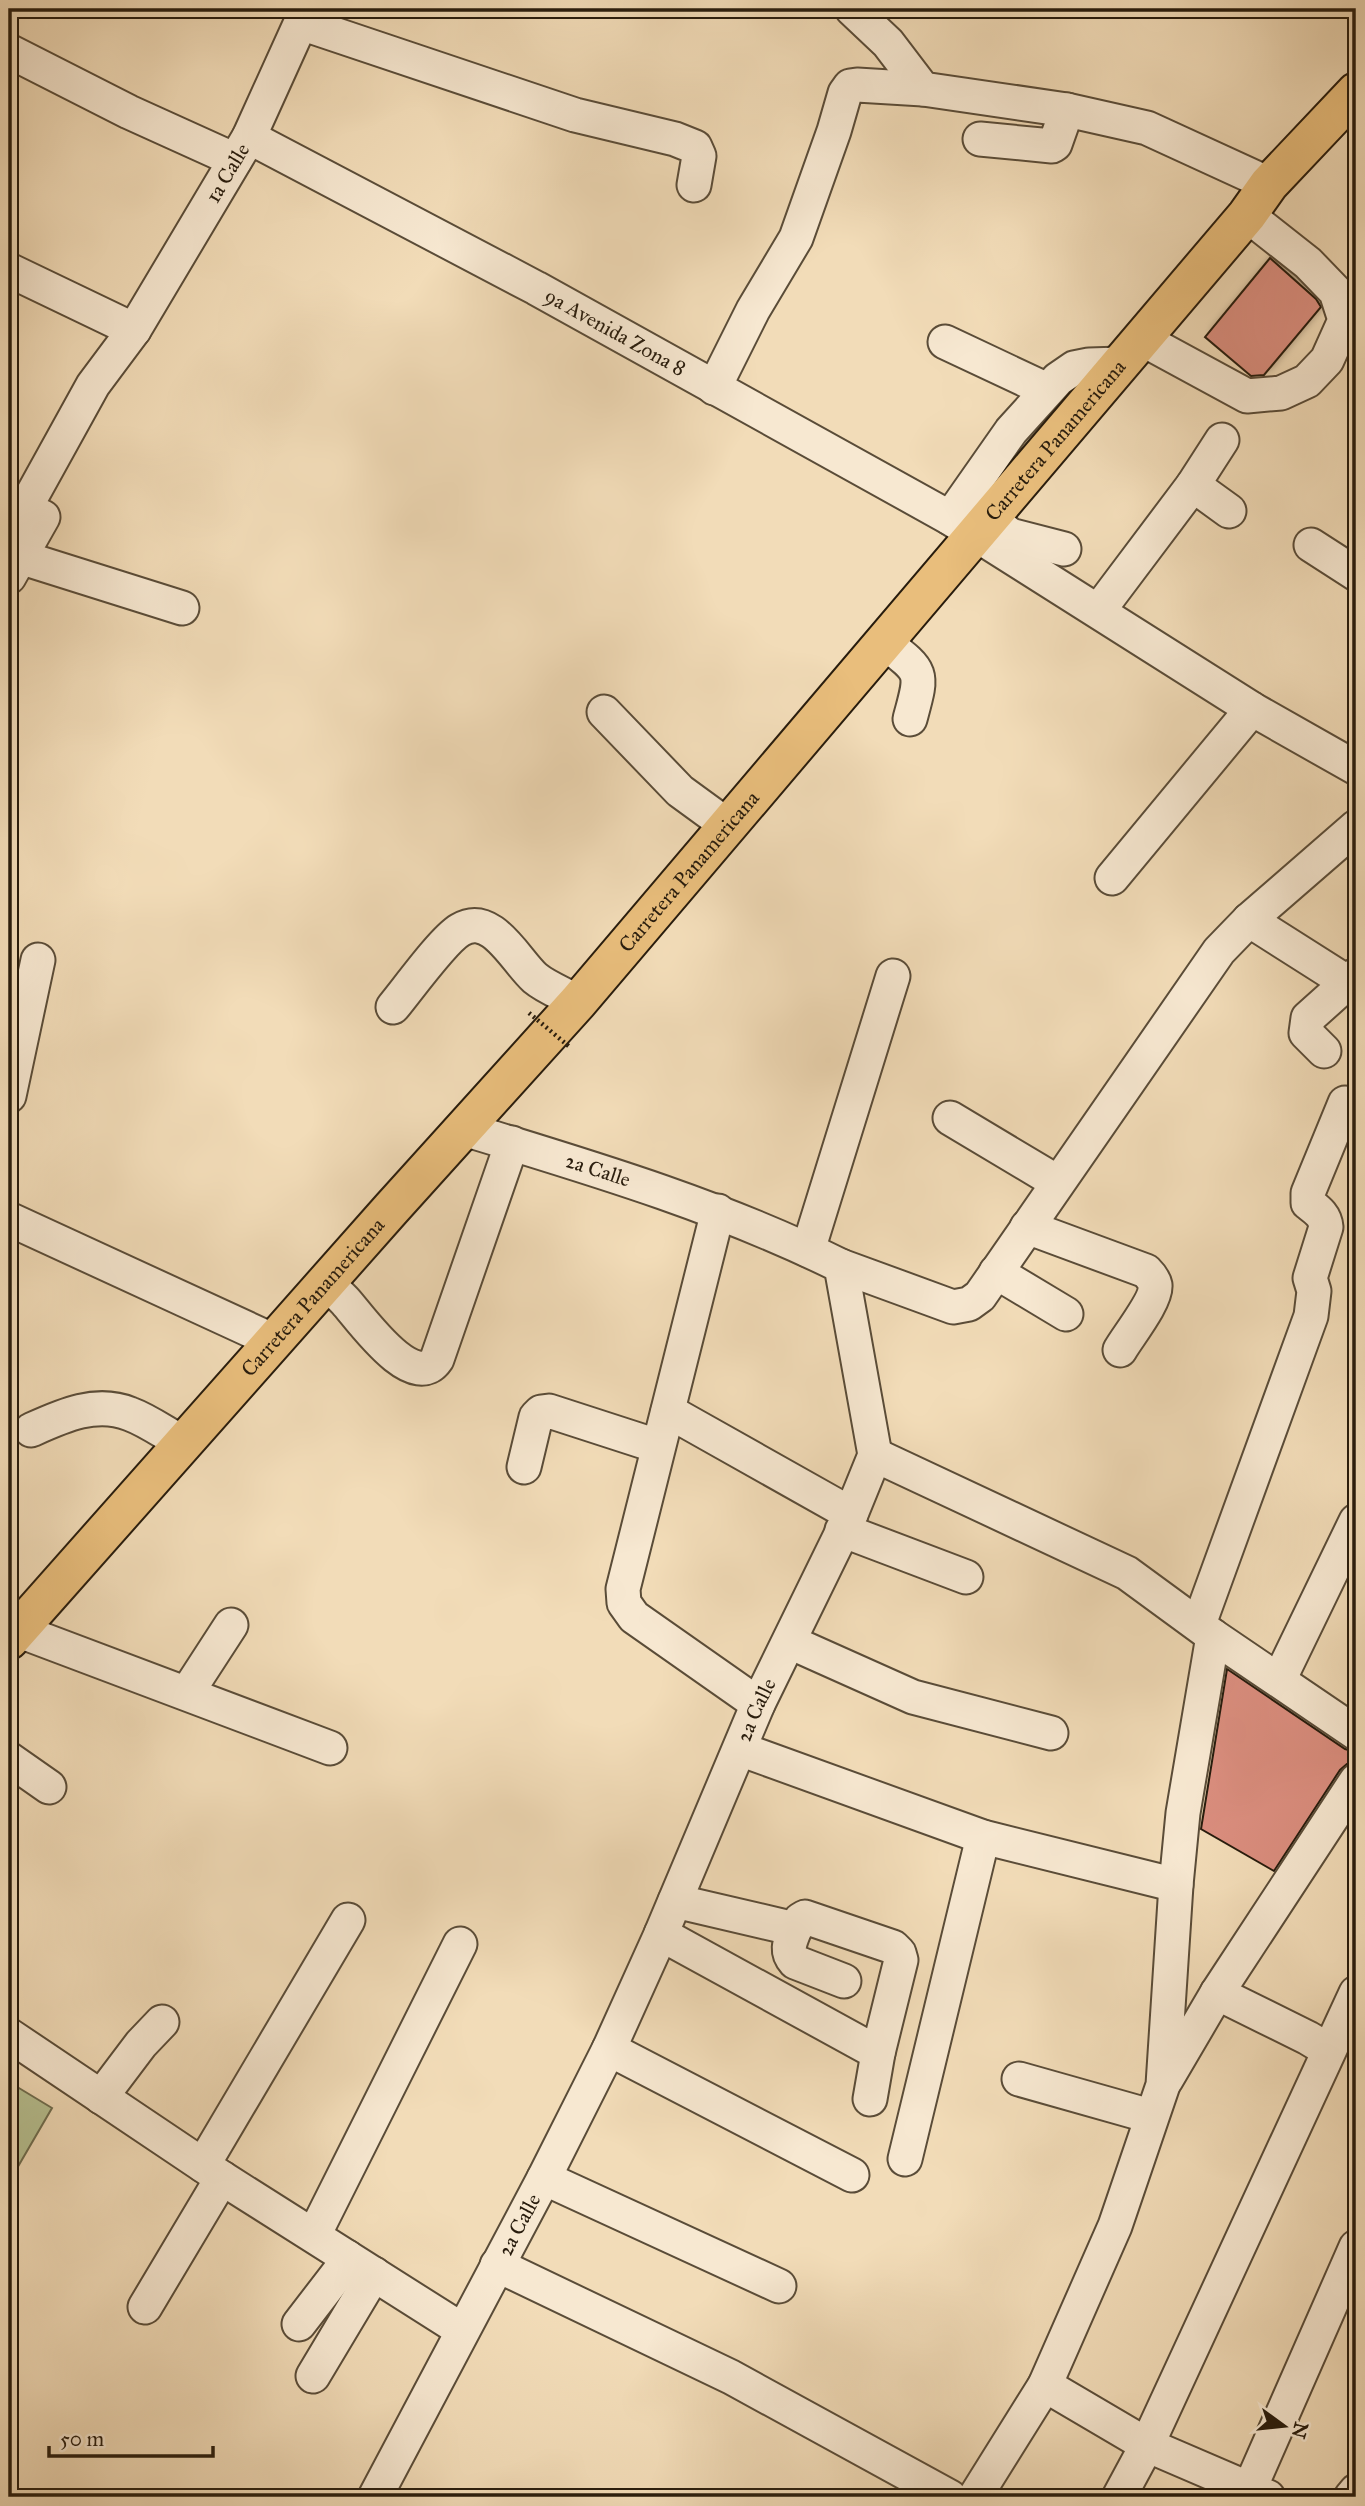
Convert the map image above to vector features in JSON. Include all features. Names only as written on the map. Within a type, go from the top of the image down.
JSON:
[{"type":"main road","name":"Carretera Panamericana","points":[[13,1635],[578,1002],[884,642],[972,523],[1131,352],[1247,215],[1269,184],[1356,92]]},
{"type":"street","points":[[852,9],[888,43],[923,89]]},
{"type":"street","points":[[304,16],[575,115],[675,139],[695,147],[699,156],[694,185]]},
{"type":"street","name":"1a Calle","points":[[13,557],[81,451],[111,394],[134,330],[242,148],[304,16]]},
{"type":"street","name":"9a Avenida Zona 8","points":[[9,51],[129,112],[242,148],[536,288],[714,388],[972,523]]},
{"type":"street","points":[[714,388],[753,310],[796,238],[845,93],[850,86],[923,89],[1068,110],[1147,128],[1269,184]]},
{"type":"street","points":[[980,139],[1052,146],[1068,110]]},
{"type":"street","points":[[972,523],[1010,431],[1058,379],[1074,368],[1131,352],[1247,396],[1281,393],[1307,381],[1327,360],[1345,320],[1336,292],[1308,263],[1247,215]]},
{"type":"street","points":[[9,270],[134,330]]},
{"type":"street","points":[[945,342],[1047,390]]},
{"type":"street","points":[[1099,610],[1193,485],[1222,440]]},
{"type":"street","points":[[1193,485],[1229,511]]},
{"type":"street","points":[[972,523],[1064,549]]},
{"type":"street","points":[[972,523],[1099,610],[1252,709],[1356,768]]},
{"type":"street","points":[[1311,545],[1356,574]]},
{"type":"street","points":[[13,557],[182,608]]},
{"type":"street","points":[[884,642],[905,658],[916,670],[920,681],[910,719]]},
{"type":"street","points":[[1112,878],[1252,709]]},
{"type":"street","points":[[604,712],[680,791],[727,826]]},
{"type":"street","name":"2a Calle","points":[[464,1129],[585,1164],[718,1211],[841,1266],[953,1307],[970,1304],[980,1296],[1219,951],[1249,920],[1356,827]]},
{"type":"street","points":[[1249,920],[1353,982],[1308,1018],[1306,1033],[1324,1051]]},
{"type":"street","points":[[393,1007],[458,930],[482,925],[497,934],[536,978],[578,1002]]},
{"type":"street","points":[[9,1096],[38,960]]},
{"type":"street","points":[[808,1250],[893,976]]},
{"type":"street","points":[[1163,2085],[1176,1885],[1206,1630],[1311,1316],[1314,1291],[1310,1278],[1326,1227],[1325,1220],[1308,1203],[1308,1193],[1345,1103]]},
{"type":"street","points":[[950,1118],[1057,1182]]},
{"type":"street","points":[[326,1283],[383,1346],[415,1368],[433,1366],[512,1143]]},
{"type":"street","points":[[718,1211],[657,1446],[623,1588],[624,1603],[634,1617],[758,1704]]},
{"type":"street","points":[[9,1219],[274,1341]]},
{"type":"street","points":[[1027,1227],[1146,1271],[1151,1277],[1155,1284],[1154,1295],[1119,1350]]},
{"type":"street","points":[[841,1266],[875,1455],[1127,1573],[1356,1733]]},
{"type":"street","points":[[996,1272],[1066,1314]]},
{"type":"street","points":[[31,1430],[69,1413],[101,1408],[129,1413],[183,1443]]},
{"type":"street","points":[[524,1467],[536,1417],[541,1412],[549,1411],[657,1446]]},
{"type":"street","points":[[668,1411],[847,1522],[965,1577]]},
{"type":"street","name":"2a Calle","points":[[375,2497],[544,2178],[609,2049],[661,1934],[758,1704],[847,1522],[875,1455]]},
{"type":"street","points":[[1279,1679],[1356,1521]]},
{"type":"street","points":[[189,1693],[231,1625]]},
{"type":"street","points":[[13,1635],[189,1693],[330,1748]]},
{"type":"street","points":[[790,1642],[913,1697],[1051,1733]]},
{"type":"street","points":[[740,1749],[983,1838],[1176,1885]]},
{"type":"street","points":[[9,1759],[49,1787]]},
{"type":"street","points":[[975,2497],[1045,2385],[1115,2226],[1150,2116],[1163,2085],[1217,1993],[1356,1781]]},
{"type":"street","points":[[905,2159],[983,1838]]},
{"type":"street","points":[[675,1901],[795,1929]]},
{"type":"street","points":[[844,1981],[795,1962],[790,1956],[788,1949],[800,1920],[805,1917],[893,1947],[899,1953],[901,1960],[878,2053],[870,2099]]},
{"type":"street","points":[[145,2307],[212,2172],[348,1920]]},
{"type":"street","points":[[661,1934],[878,2053]]},
{"type":"street","points":[[314,2235],[460,1944]]},
{"type":"street","points":[[1217,1993],[1328,2050]]},
{"type":"street","points":[[1119,2497],[1147,2445],[1356,1993]]},
{"type":"street","points":[[101,2097],[141,2044],[162,2022]]},
{"type":"street","points":[[9,2035],[212,2172],[462,2330]]},
{"type":"street","points":[[609,2049],[852,2175]]},
{"type":"street","points":[[1019,2079],[1150,2116]]},
{"type":"street","points":[[544,2178],[779,2286]]},
{"type":"street","points":[[1045,2385],[1147,2445],[1255,2494],[1356,2246]]},
{"type":"street","points":[[497,2265],[731,2377],[950,2497]]},
{"type":"street","points":[[299,2324],[339,2272],[361,2266]]},
{"type":"street","points":[[313,2376],[361,2266]]},
{"type":"street","points":[[1351,2497],[1356,2491]]},
{"type":"path","points":[[529,1013],[571,1048]]},
{"type":"green space","points":[[9,2082],[52,2108],[9,2182]]},
{"type":"building","points":[[1270,258],[1316,299],[1321,307],[1264,375],[1251,376],[1205,337]]},
{"type":"building","points":[[1227,1669],[1345,1749],[1356,1752],[1356,1762],[1347,1764],[1340,1770],[1274,1871],[1201,1829]]}]
